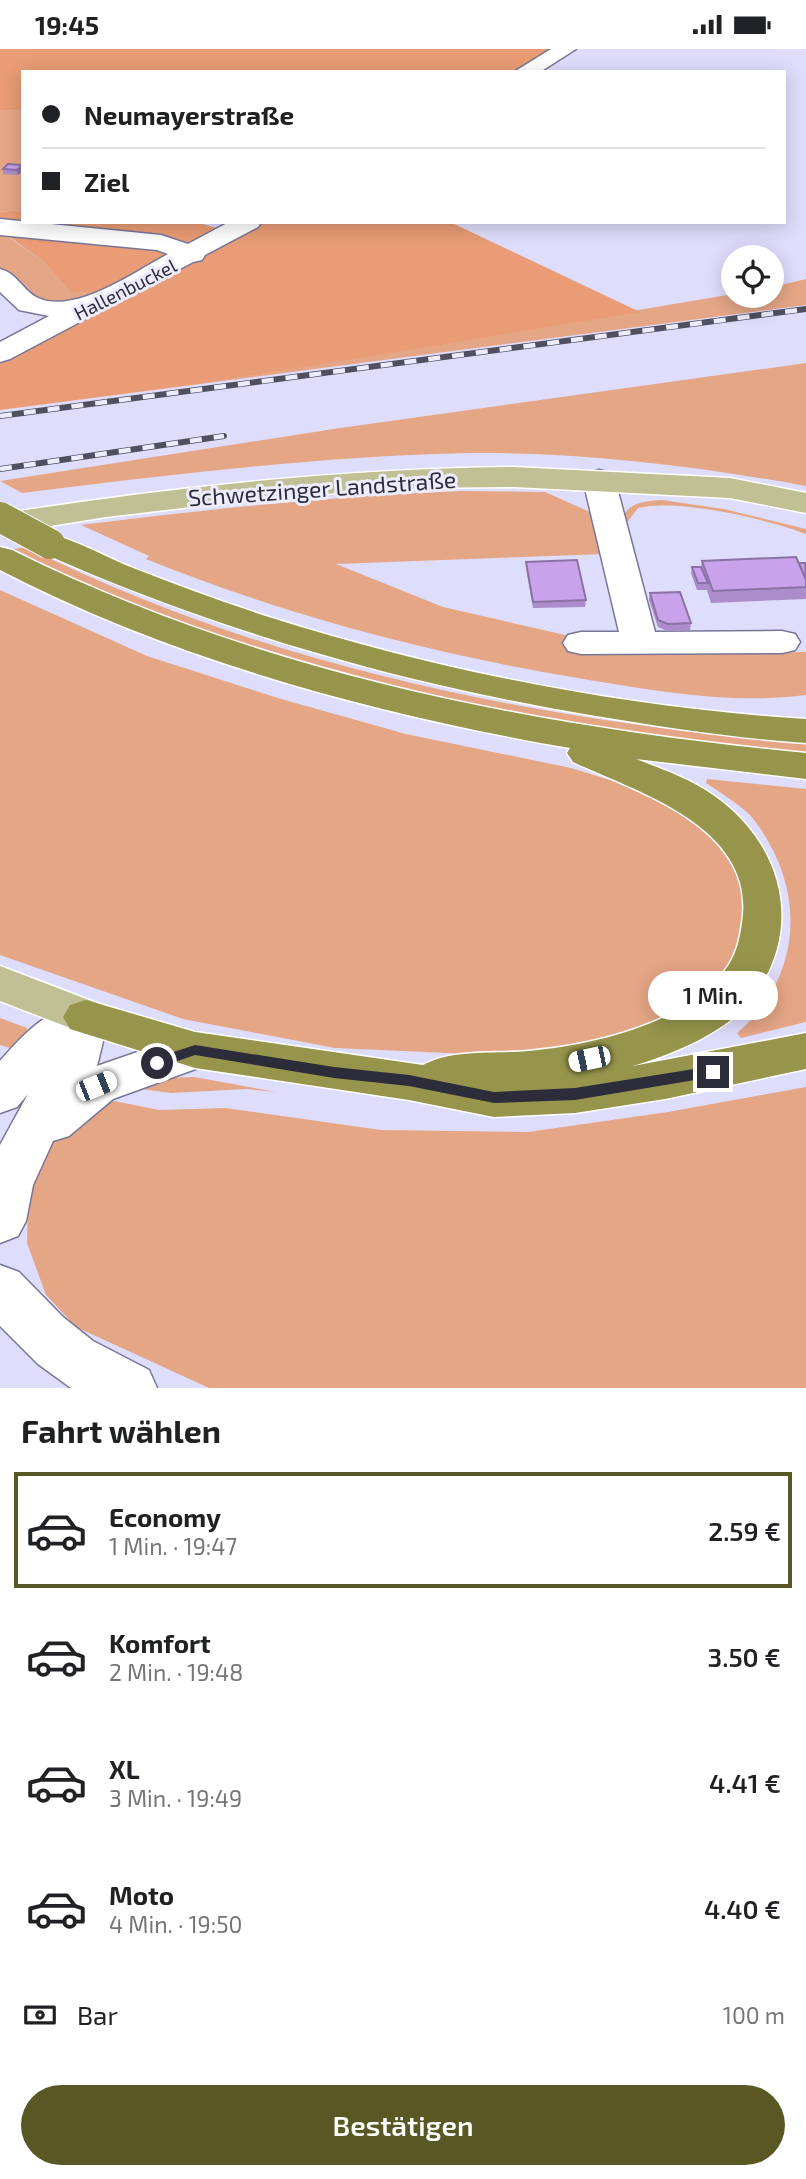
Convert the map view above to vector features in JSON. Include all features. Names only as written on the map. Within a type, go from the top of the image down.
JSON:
[{"type":"highway","points":[[0,517],[50,544],[169,595],[302,640],[471,682],[557,717],[678,754],[806,765]]},
{"type":"highway","points":[[0,557],[86,599],[173,634],[287,672],[424,708],[557,717],[676,717],[806,730]]},
{"type":"highway","points":[[557,717],[806,705]]},
{"type":"highway","points":[[409,1081],[489,1070],[556,1066],[645,1044],[678,1031],[715,1008],[738,987],[754,962],[765,931],[765,901],[756,871],[738,842],[719,821],[696,803],[665,785],[622,771],[557,717]]},
{"type":"highway","points":[[86,1017],[195,1050],[409,1081],[494,1098],[575,1094],[701,1074],[806,1051]]},
{"type":"main road","name":"Schwetzinger Landstraße","points":[[0,524],[106,507],[267,488],[408,478],[514,477],[730,488],[806,503]]},
{"type":"main road","name":"Schwetzinger Landstraße","points":[[646,484],[789,517],[806,524]]},
{"type":"main road","points":[[0,983],[86,1017]]},
{"type":"street","points":[[528,70],[566,49]]},
{"type":"street","name":"Hallenbuckel","points":[[0,352],[193,254],[245,224]]},
{"type":"street","points":[[0,227],[161,243],[193,254]]},
{"type":"street","points":[[0,277],[29,304],[55,309],[91,306]]},
{"type":"street","name":"Hallenbuckel","points":[[0,352],[21,327],[29,304]]},
{"type":"street","points":[[599,480],[640,643]]},
{"type":"street","points":[[581,643],[782,642]]},
{"type":"street","points":[[0,1094],[46,1040],[86,1017]]},
{"type":"street","points":[[0,1221],[7,1185],[49,1101],[69,1077],[86,1017]]},
{"type":"street","points":[[29,1142],[96,1086],[195,1050]]},
{"type":"street","points":[[0,1288],[39,1333],[73,1360],[130,1388]]},
{"type":"shaded area","points":[[0,49],[562,49],[522,70],[21,70],[21,111],[0,110]]},
{"type":"shaded area","points":[[0,110],[21,111],[21,210],[0,212]]},
{"type":"shaded area","points":[[21,210],[21,224],[203,224],[237,234],[254,224],[454,224],[640,312],[200,384],[0,410],[0,358],[110,292],[70,292],[43,261],[0,230],[0,212]]},
{"type":"shaded area","points":[[0,231],[43,261],[70,292],[110,292],[72,303],[52,304],[43,301],[15,276],[0,268]]},
{"type":"shaded area","points":[[806,279],[806,305],[784,308],[784,284]]},
{"type":"shaded area","points":[[721,296],[721,308],[783,308],[200,384]]},
{"type":"shaded area","points":[[806,363],[806,486],[639,462],[512,453],[414,455],[302,462],[22,493],[0,481],[340,428]]},
{"type":"shaded area","points":[[462,491],[545,492],[590,512],[605,554],[336,564],[443,607],[574,637],[582,654],[806,652],[806,695],[729,698],[678,693],[543,672],[427,648],[257,600],[146,559],[149,556],[81,525],[271,504]]},
{"type":"shaded area","points":[[662,500],[724,509],[806,529],[806,534],[746,517],[676,506],[638,508],[626,524],[622,518],[634,506]]},
{"type":"shaded area","points":[[26,547],[119,589],[213,625],[309,656],[407,682],[505,703],[605,720],[806,744],[806,752],[605,730],[399,690],[298,663],[200,630],[104,593],[14,549]]},
{"type":"shaded area","points":[[0,590],[147,656],[281,699],[406,734],[571,768],[643,790],[700,816],[734,853],[753,917],[720,987],[635,1036],[514,1056],[335,1048],[183,1019],[0,955]]},
{"type":"shaded area","points":[[707,779],[806,789],[806,1022],[741,1038],[737,1033],[760,1009],[776,984],[786,956],[790,927],[789,898],[781,869],[768,841],[750,815],[706,783]]},
{"type":"shaded area","points":[[0,1018],[27,1028],[27,1033],[14,1049],[0,1045]]},
{"type":"shaded area","points":[[194,1077],[276,1092],[247,1089],[171,1093],[126,1087],[167,1078]]},
{"type":"shaded area","points":[[806,1087],[806,1388],[209,1388],[76,1327],[46,1295],[27,1243],[28,1200],[36,1171],[49,1145],[99,1098],[159,1110],[225,1108],[381,1130],[528,1132],[668,1112]]},
{"type":"building","points":[[8,164],[21,165],[17,170],[3,169]]},
{"type":"building","points":[[796,557],[806,580],[806,587],[713,591],[702,561]]},
{"type":"building","points":[[577,560],[586,600],[533,602],[526,562]]},
{"type":"building","points":[[799,563],[805,563],[806,579]]},
{"type":"building","points":[[692,567],[701,567],[708,583],[698,583]]},
{"type":"building","points":[[680,592],[691,623],[668,624],[658,620],[650,593]]},
{"type":"railway","points":[[0,416],[806,309]]},
{"type":"railway","points":[[0,469],[224,436]]},
{"type":"route","points":[[157,1063],[195,1050],[262,1062],[409,1081],[494,1098],[575,1094],[713,1072]]}]
